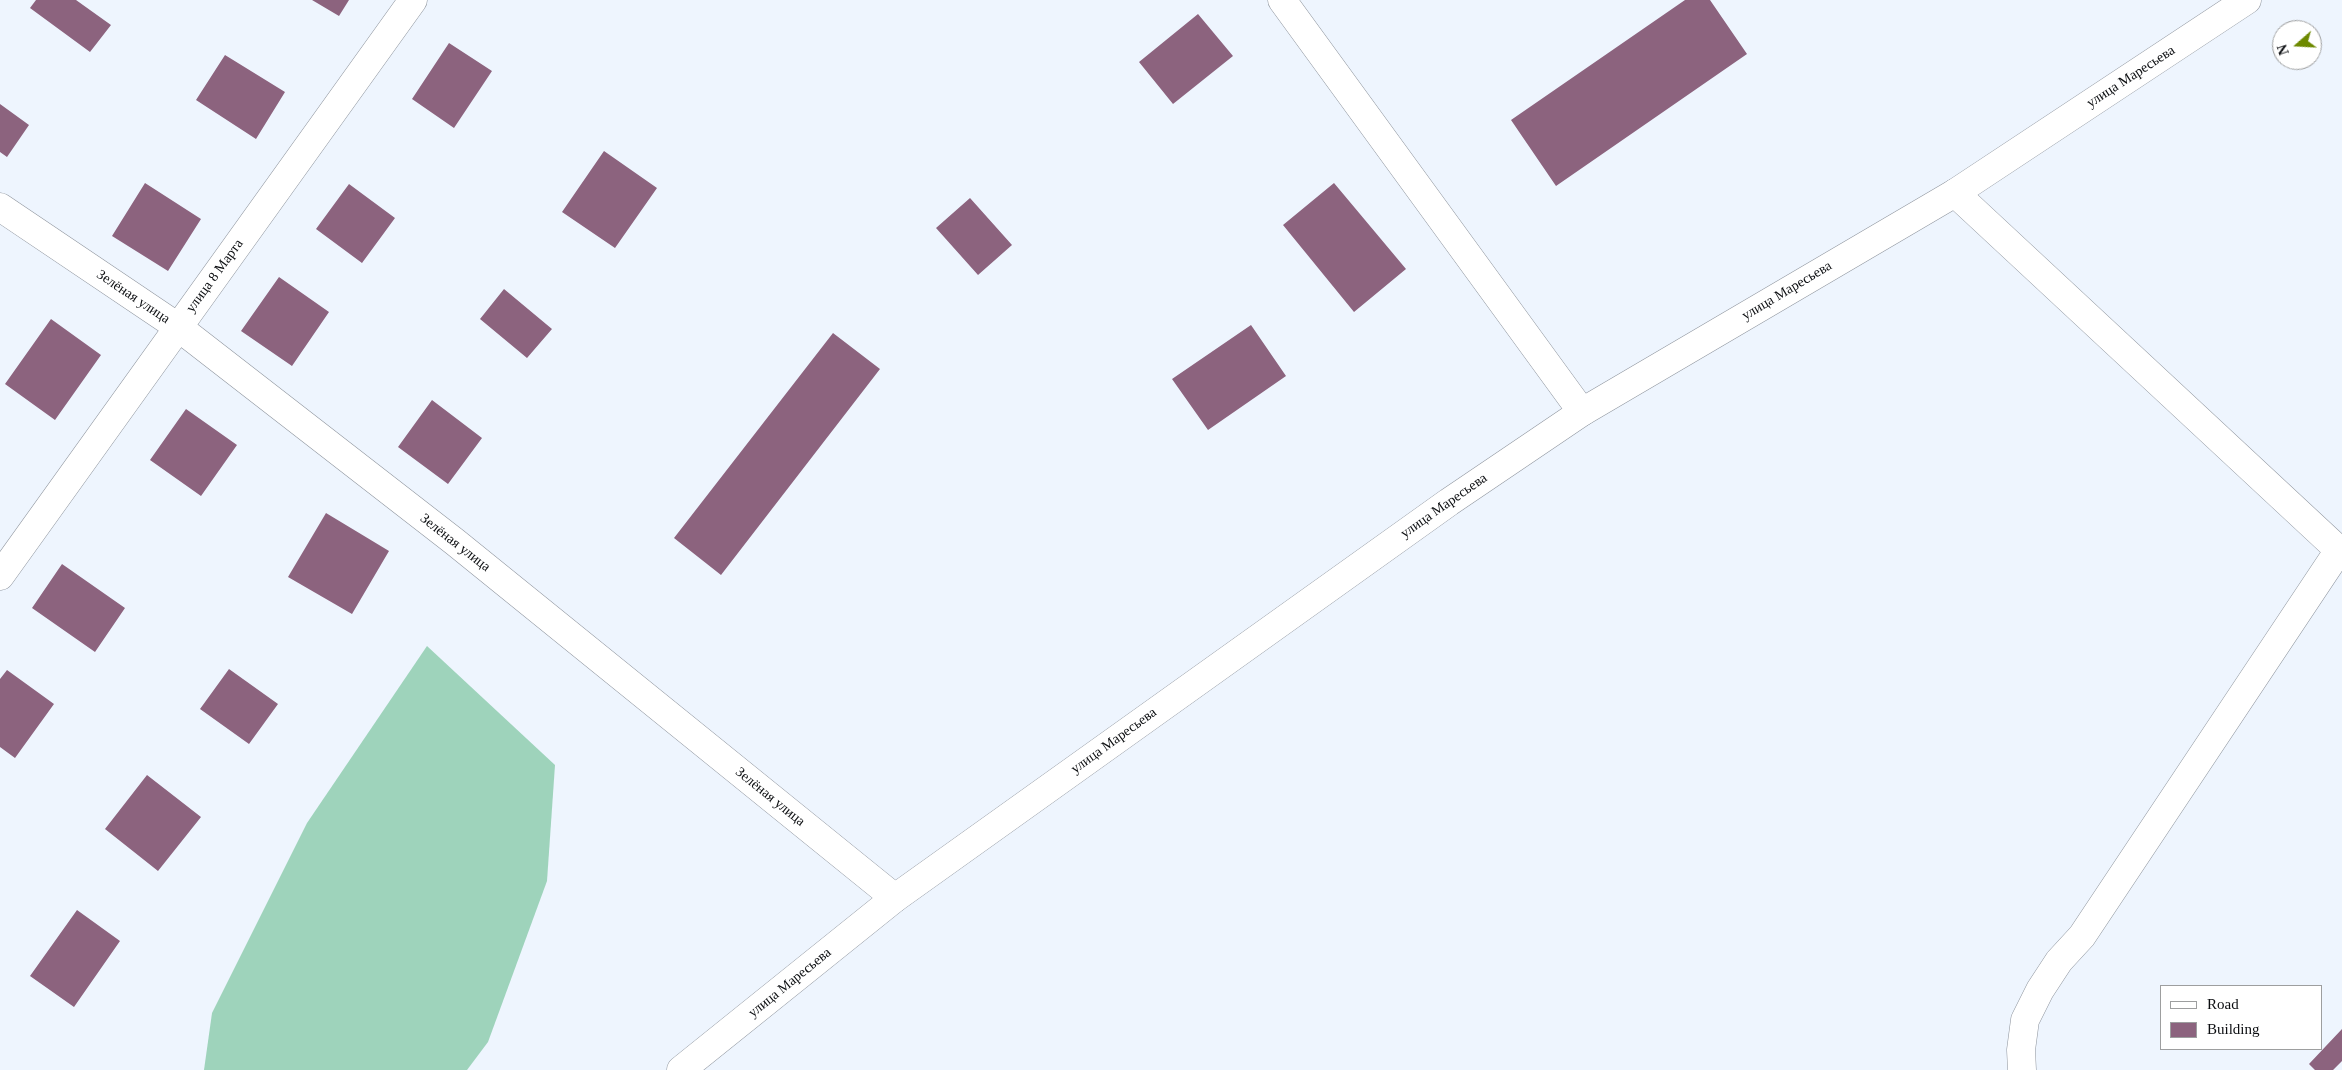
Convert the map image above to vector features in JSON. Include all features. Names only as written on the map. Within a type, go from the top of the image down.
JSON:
[{"type":"street","name":"улица 8 Марта","points":[[0,576],[413,0]]},
{"type":"street","points":[[1282,0],[1582,412]]},
{"type":"street","name":"улица Маресьева","points":[[681,1070],[895,898],[1449,502],[1582,412],[1955,193],[2246,0]]},
{"type":"street","points":[[1955,193],[2340,552],[2082,936],[2059,961],[2040,990],[2025,1020],[2021,1050],[2022,1070]]},
{"type":"street","name":"Зелёная улица","points":[[0,207],[178,327],[455,542],[895,898]]},
{"type":"green space","points":[[427,646],[555,765],[547,881],[488,1042],[467,1070],[204,1070],[212,1013],[307,823]]},
{"type":"building","points":[[36,0],[76,0],[111,25],[90,52],[30,8]]},
{"type":"building","points":[[312,0],[349,0],[339,16]]},
{"type":"building","points":[[1685,0],[1710,0],[1747,54],[1556,186],[1511,120]]},
{"type":"building","points":[[1198,14],[1233,56],[1173,104],[1139,62]]},
{"type":"building","points":[[449,43],[492,71],[454,128],[412,99]]},
{"type":"building","points":[[225,55],[285,92],[256,139],[196,100]]},
{"type":"building","points":[[0,104],[29,125],[7,157],[0,152]]},
{"type":"building","points":[[604,151],[657,188],[615,248],[562,212]]},
{"type":"building","points":[[145,183],[201,219],[168,271],[112,236]]},
{"type":"building","points":[[1334,183],[1406,269],[1354,312],[1283,225]]},
{"type":"building","points":[[349,184],[395,218],[362,263],[316,229]]},
{"type":"building","points":[[970,198],[1012,245],[978,275],[936,228]]},
{"type":"building","points":[[279,277],[329,312],[292,366],[241,331]]},
{"type":"building","points":[[504,289],[552,329],[527,358],[480,319]]},
{"type":"building","points":[[51,319],[101,355],[55,420],[5,384]]},
{"type":"building","points":[[1251,325],[1286,376],[1208,430],[1172,379]]},
{"type":"building","points":[[833,333],[880,369],[721,575],[674,538]]},
{"type":"building","points":[[432,400],[482,438],[448,484],[398,447]]},
{"type":"building","points":[[186,409],[237,445],[201,496],[150,460]]},
{"type":"building","points":[[326,513],[389,551],[352,614],[288,577]]},
{"type":"building","points":[[62,564],[125,608],[95,652],[32,608]]},
{"type":"building","points":[[229,669],[278,704],[249,744],[200,709]]},
{"type":"building","points":[[7,670],[54,704],[15,758],[0,747],[0,679]]},
{"type":"building","points":[[147,775],[201,817],[158,871],[105,829]]},
{"type":"building","points":[[77,910],[120,941],[74,1007],[30,976]]},
{"type":"building","points":[[2342,1029],[2342,1061],[2333,1070],[2315,1070],[2309,1064]]}]
